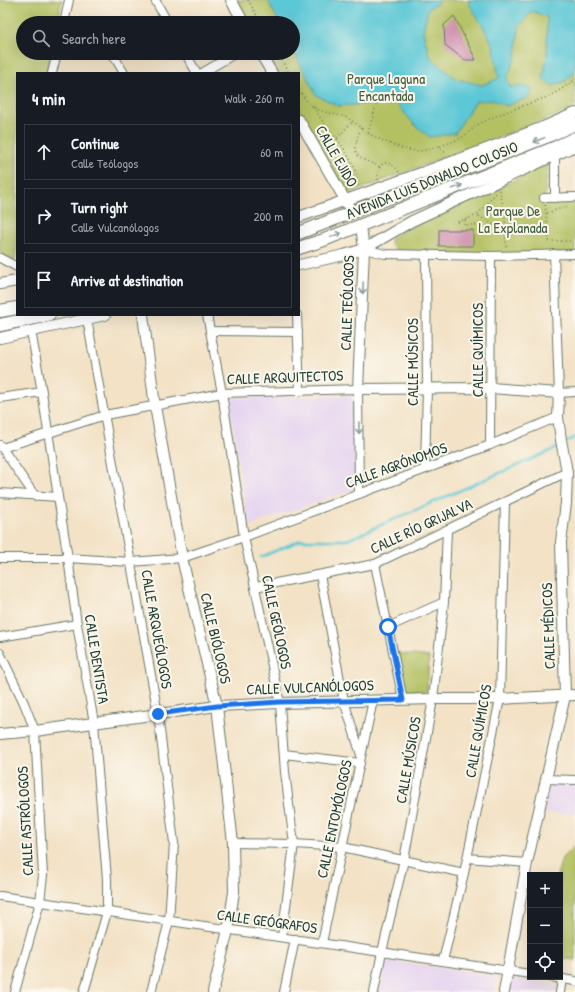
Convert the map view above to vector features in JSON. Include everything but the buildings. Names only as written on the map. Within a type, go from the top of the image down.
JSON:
[{"type":"main road","name":"AVENIDA LUIS DONALDO COLOSIO","points":[[300,233],[546,137],[575,124]]},
{"type":"main road","name":"AVENIDA LUIS DONALDO COLOSIO","points":[[300,248],[324,240],[575,138]]},
{"type":"main road","points":[[9,309],[16,301]]},
{"type":"main road","points":[[0,325],[44,316]]},
{"type":"street","points":[[66,16],[69,0]]},
{"type":"street","points":[[155,0],[164,16]]},
{"type":"street","points":[[231,0],[240,16]]},
{"type":"street","points":[[52,72],[55,60]]},
{"type":"street","points":[[116,60],[123,72]]},
{"type":"street","points":[[189,60],[196,72]]},
{"type":"street","points":[[204,72],[224,60]]},
{"type":"street","points":[[264,60],[271,72]]},
{"type":"street","name":"AVENIDA LUIS DONALDO COLOSIO","points":[[300,217],[347,204],[357,196],[543,127],[575,113]]},
{"type":"street","name":"CALLE EJIDO","points":[[300,122],[347,204]]},
{"type":"street","points":[[300,265],[364,249],[412,221],[575,146]]},
{"type":"street","points":[[555,156],[555,198]]},
{"type":"street","points":[[545,201],[555,198],[575,197]]},
{"type":"street","name":"CALLE TEÓLOGOS","points":[[359,494],[358,390],[364,249],[362,234]]},
{"type":"street","points":[[381,238],[385,254]]},
{"type":"street","points":[[364,249],[385,254],[491,256],[575,254]]},
{"type":"street","name":"CALLE MÚSICOS","points":[[425,469],[427,389],[426,254]]},
{"type":"street","name":"CALLE MÉDICOS","points":[[504,992],[527,863],[546,779],[570,696],[563,599],[561,542],[566,503],[568,457],[561,440],[558,418],[559,393],[554,254]]},
{"type":"street","name":"CALLE QUÍMICOS","points":[[490,445],[491,256]]},
{"type":"street","points":[[0,258],[16,266]]},
{"type":"street","points":[[0,284],[16,281]]},
{"type":"street","points":[[0,338],[100,316]]},
{"type":"street","name":"CALLE BIÓLOGOS","points":[[143,316],[155,406],[182,558],[217,706],[233,843],[234,892],[228,930],[213,992]]},
{"type":"street","name":"CALLE GEÓLOGOS","points":[[207,316],[222,393],[244,537],[280,702],[285,772],[294,844],[282,938]]},
{"type":"street","points":[[297,316],[300,391]]},
{"type":"street","name":"CALLE ARQUEÓLOGOS","points":[[87,319],[158,714],[174,843],[169,921],[151,992]]},
{"type":"street","name":"CALLE DENTISTA","points":[[31,331],[94,723],[107,879],[107,912],[84,992]]},
{"type":"street","points":[[210,331],[298,332]]},
{"type":"street","name":"CALLE ARQUITECTOS","points":[[1,447],[105,416],[222,393],[490,388],[559,393],[575,392]]},
{"type":"street","points":[[0,398],[42,392]]},
{"type":"street","name":"CALLE AGRÓNOMOS","points":[[130,562],[182,558],[244,537],[558,418]]},
{"type":"street","points":[[1,447],[35,496]]},
{"type":"street","name":"CALLE RÍO GRIJALVA","points":[[255,587],[375,564],[568,472]]},
{"type":"street","points":[[0,493],[58,498]]},
{"type":"street","name":"CALLE QUÍMICOS","points":[[443,961],[464,873],[500,699],[505,502]]},
{"type":"street","name":"CALLE MÚSICOS","points":[[374,992],[404,860],[433,699],[444,602],[447,530]]},
{"type":"street","points":[[0,558],[68,558],[130,562]]},
{"type":"street","points":[[375,564],[403,700]]},
{"type":"street","points":[[284,754],[361,759],[344,701],[320,575]]},
{"type":"street","points":[[388,627],[444,602]]},
{"type":"street","points":[[0,637],[77,624]]},
{"type":"street","name":"CALLE ASTRÓLOGOS","points":[[0,654],[24,703],[35,731],[43,875],[40,902],[16,992]]},
{"type":"street","name":"CALLE VULCANÓLOGOS","points":[[0,734],[35,731],[217,706],[280,702],[500,699],[570,696]]},
{"type":"street","name":"CALLE ENTOMÓLOGOS","points":[[322,943],[373,700]]},
{"type":"street","points":[[546,779],[575,780]]},
{"type":"street","points":[[233,843],[294,844],[342,847],[464,873]]},
{"type":"street","points":[[467,858],[527,863]]},
{"type":"street","name":"CALLE GEÓGRAFOS","points":[[0,896],[527,974]]},
{"type":"street","points":[[284,992],[295,940]]},
{"type":"street","points":[[563,979],[575,980]]},
{"type":"street","points":[[560,992],[562,980]]},
{"type":"path","points":[[248,0],[257,16]]},
{"type":"path","points":[[282,60],[288,72]]},
{"type":"path","points":[[312,106],[322,111],[344,116],[368,133],[389,143],[416,151],[438,146],[460,138],[480,123],[549,96],[575,80]]},
{"type":"path","points":[[300,91],[337,138],[354,167],[358,182],[357,196]]},
{"type":"path","points":[[368,133],[376,105]]},
{"type":"path","points":[[337,138],[352,121]]},
{"type":"path","points":[[361,128],[355,145],[356,154],[358,157],[380,167]]},
{"type":"path","points":[[438,146],[453,161]]},
{"type":"path","points":[[379,188],[379,169],[383,164],[390,163],[397,169],[404,179]]},
{"type":"path","points":[[458,222],[477,215],[500,189],[505,218],[506,255]]},
{"type":"path","points":[[545,201],[549,240],[570,241]]},
{"type":"path","points":[[485,206],[505,218]]},
{"type":"path","points":[[546,213],[570,206]]},
{"type":"path","points":[[477,215],[506,232]]},
{"type":"path","points":[[465,220],[464,225],[476,225]]},
{"type":"shaded area","points":[[354,395],[355,489],[248,526],[229,398]]},
{"type":"shaded area","points":[[550,784],[575,785],[575,814],[544,813]]},
{"type":"shaded area","points":[[386,960],[497,976],[494,992],[380,992]]},
{"type":"shaded area","points":[[510,978],[557,986],[556,992],[508,992]]},
{"type":"green space","points":[[0,0],[62,0],[59,16],[16,16],[16,60],[49,60],[46,72],[16,72],[15,261],[0,253]]},
{"type":"green space","name":"Parque Laguna Encantada","points":[[238,0],[575,0],[575,106],[568,111],[347,194],[300,112],[300,72],[277,72],[271,60],[300,60],[300,16],[246,16]]},
{"type":"green space","name":"Parque De La Explanada","points":[[548,163],[544,202],[575,202],[575,253],[476,254],[398,251],[392,245],[392,237],[421,220],[501,187]]},
{"type":"green space","points":[[398,653],[429,657],[427,691],[407,691]]},
{"type":"green space","points":[[575,846],[575,960],[563,958],[563,872],[558,872],[562,858]]},
{"type":"water","points":[[268,0],[438,0],[439,2],[428,9],[423,32],[430,57],[456,79],[482,85],[499,78],[493,45],[469,4],[469,0],[575,0],[575,72],[565,81],[553,86],[543,78],[547,55],[547,17],[532,11],[519,27],[516,56],[507,78],[510,87],[519,86],[532,88],[530,97],[506,106],[493,100],[476,101],[455,133],[430,137],[415,125],[395,102],[338,106],[316,95],[298,60],[300,60],[300,16],[276,16]]},
{"type":"waterway","points":[[564,444],[575,437]]},
{"type":"waterway","points":[[261,557],[301,540],[347,540],[559,447]]},
{"type":"route","points":[[158,714],[217,706],[280,702],[403,700],[388,627]]}]
